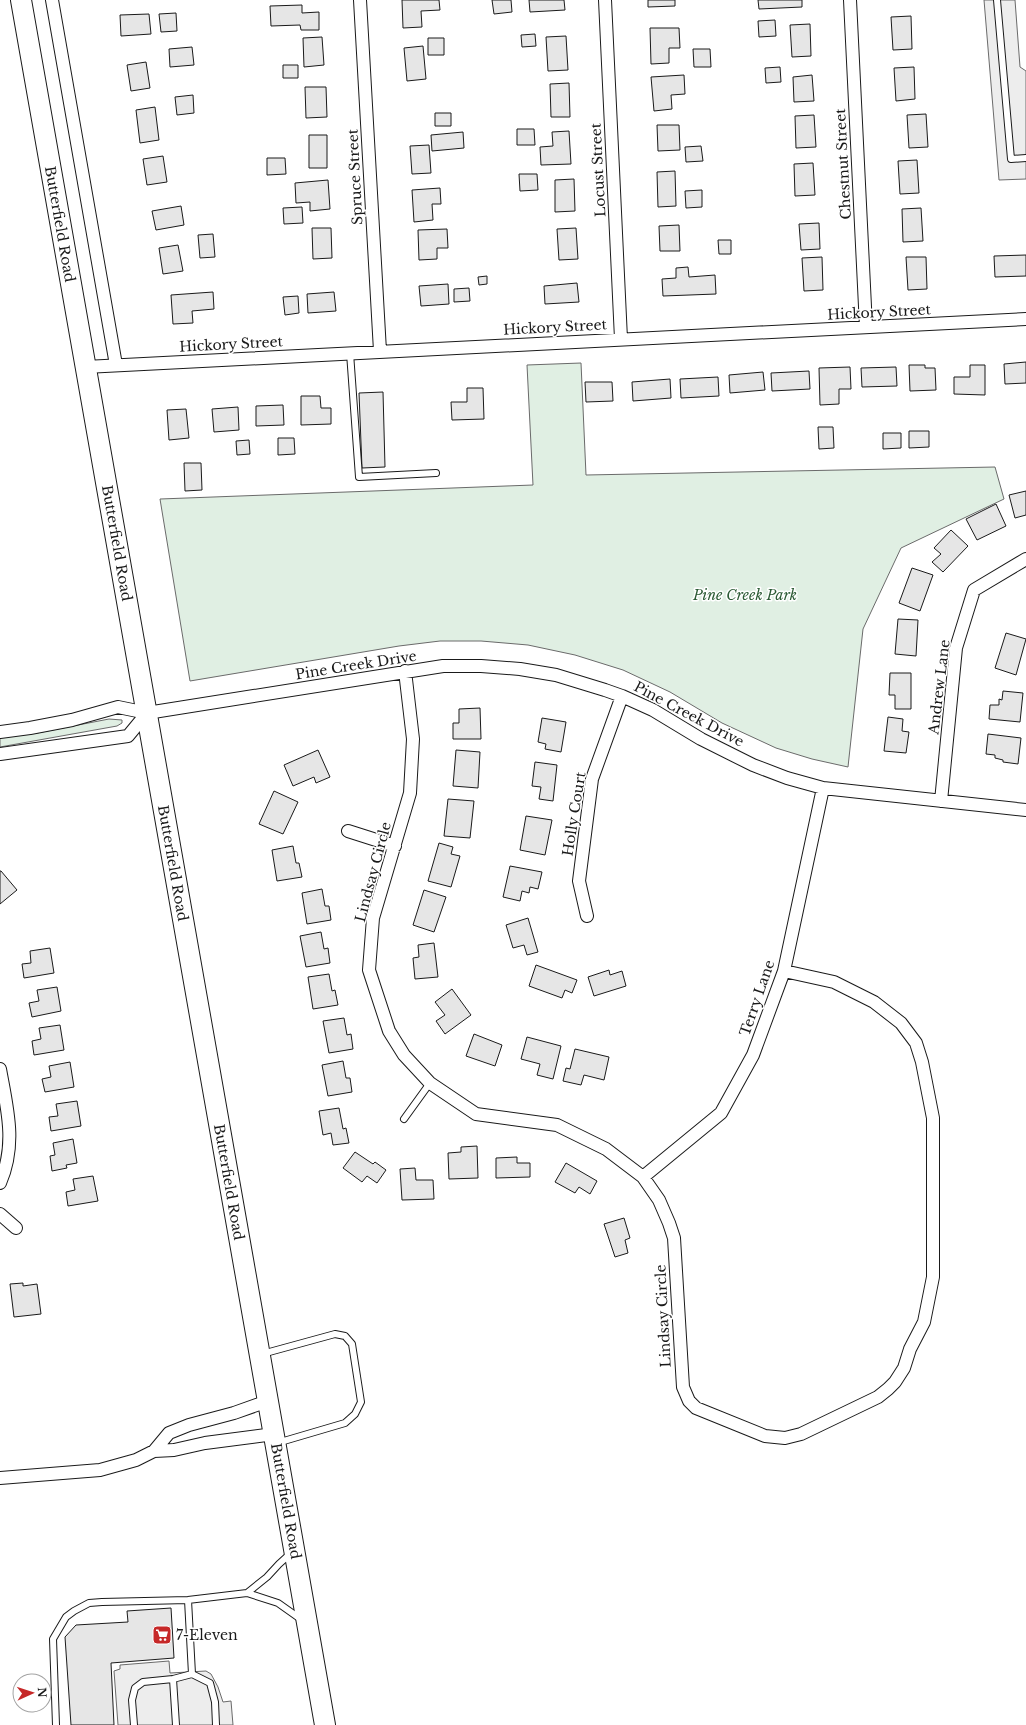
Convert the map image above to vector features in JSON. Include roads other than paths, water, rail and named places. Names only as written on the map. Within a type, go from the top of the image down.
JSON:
[{"type":"main road","name":"Butterfield Road","points":[[21,0],[325,1725]]},
{"type":"street","points":[[52,0],[116,365]]},
{"type":"street","name":"Spruce Street","points":[[360,0],[380,351]]},
{"type":"street","name":"Locust Street","points":[[605,0],[620,339]]},
{"type":"street","name":"Chestnut Street","points":[[850,0],[866,327]]},
{"type":"street","name":"Hickory Street","points":[[85,367],[1026,319]]},
{"type":"street","name":"Andrew Lane","points":[[941,801],[956,648],[974,590],[1026,559]]},
{"type":"street","name":"Pine Creek Drive","points":[[0,732],[72,720],[118,707],[147,713],[405,671],[443,666],[481,666],[520,669],[556,675],[622,696],[653,710],[701,739],[753,765],[787,778],[823,788],[1026,810]]},
{"type":"street","name":"Lindsay Circle","points":[[405,671],[413,739],[410,793],[373,918],[370,970],[389,1031],[404,1055],[430,1083],[476,1114],[557,1124],[606,1149],[643,1177],[659,1200],[674,1238],[680,1368],[683,1387],[689,1401],[696,1408],[765,1436],[785,1438],[801,1434],[817,1427],[878,1397],[895,1382],[904,1368],[910,1349],[924,1322],[934,1277],[933,1118],[922,1062],[916,1043],[901,1023],[874,1002],[834,982],[784,971]]},
{"type":"street","name":"Holly Court","points":[[587,916],[579,881],[592,779],[622,696]]},
{"type":"street","points":[[0,754],[128,736],[147,713]]},
{"type":"street","name":"Terry Lane","points":[[643,1177],[720,1113],[753,1055],[784,971],[823,788]]},
{"type":"street","points":[[348,831],[395,846]]},
{"type":"street","points":[[0,1069],[10,1137],[8,1158],[0,1183]]},
{"type":"street","points":[[0,1214],[16,1228]]},
{"type":"street","points":[[0,1478],[100,1470],[136,1460],[154,1451],[170,1433],[189,1425],[234,1413],[268,1400]]},
{"type":"street","points":[[154,1451],[174,1450],[205,1442],[275,1439]]},
{"type":"lane","points":[[997,0],[1011,159],[1026,158]]},
{"type":"lane","points":[[350,353],[359,477],[436,473]]},
{"type":"lane","points":[[404,1119],[430,1083]]},
{"type":"lane","points":[[260,1355],[335,1334],[345,1336],[352,1344],[361,1402],[355,1414],[345,1423],[275,1439]]},
{"type":"lane","points":[[247,1593],[267,1577],[295,1550]]},
{"type":"lane","points":[[56,1725],[53,1638],[66,1617],[89,1603],[188,1600],[247,1593],[278,1603],[307,1623]]},
{"type":"lane","points":[[188,1600],[192,1674]]},
{"type":"lane","points":[[134,1725],[132,1700],[135,1688],[144,1682],[173,1679],[192,1674],[210,1683],[215,1702],[216,1725]]},
{"type":"lane","points":[[173,1679],[176,1725]]},
{"type":"place","name":"7-Eleven","points":[[162,1635]]},
{"type":"park label","name":"Pine Creek Park","points":[[745,595]]}]
